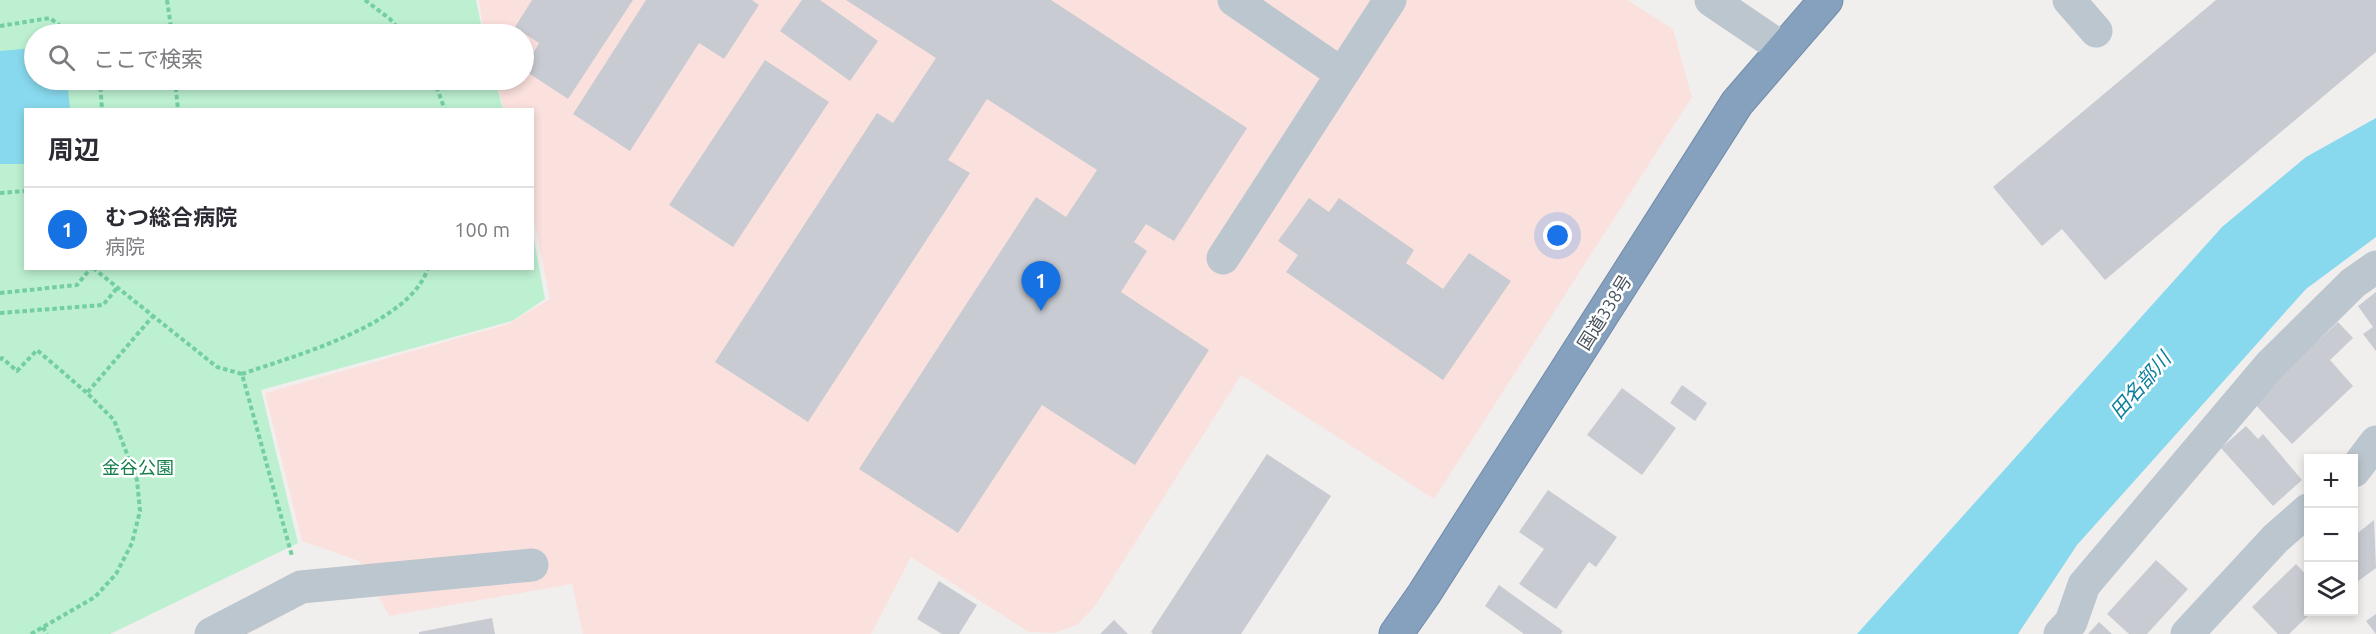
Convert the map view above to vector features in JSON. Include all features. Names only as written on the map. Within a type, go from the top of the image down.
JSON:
[{"type":"highway","name":"国道338号","points":[[1396,634],[1431,584],[1737,103],[1782,48],[1826,0]]},
{"type":"street","points":[[1234,0],[1342,74]]},
{"type":"street","points":[[1223,258],[1390,0]]},
{"type":"street","points":[[1711,0],[1782,48]]},
{"type":"street","points":[[2070,0],[2096,31]]},
{"type":"street","points":[[2060,634],[2071,622],[2084,585],[2270,365],[2353,283],[2376,267]]},
{"type":"street","points":[[2187,634],[2276,538],[2304,514]]},
{"type":"street","points":[[211,634],[301,587],[532,565]]},
{"type":"path","points":[[167,0],[171,24]]},
{"type":"path","points":[[365,0],[394,24]]},
{"type":"path","points":[[0,26],[50,18],[58,24]]},
{"type":"path","points":[[101,90],[102,108]]},
{"type":"path","points":[[176,90],[178,108]]},
{"type":"path","points":[[438,90],[444,108]]},
{"type":"path","points":[[0,193],[24,191]]},
{"type":"path","points":[[0,293],[77,285],[90,270]]},
{"type":"path","points":[[94,270],[217,367],[242,374],[352,335],[402,305],[427,270]]},
{"type":"path","points":[[0,314],[103,305],[117,288]]},
{"type":"path","points":[[87,393],[153,316]]},
{"type":"path","points":[[0,360],[2,358],[17,371],[37,350],[87,393],[114,420],[137,480],[141,511],[132,543],[116,574],[95,597],[32,634]]},
{"type":"path","points":[[242,374],[301,587]]},
{"type":"path","points":[[43,627],[47,634]]},
{"type":"shaded area","points":[[479,0],[1627,0],[1673,29],[1692,97],[1434,499],[1241,375],[1095,606],[1077,625],[1054,633],[1029,632],[911,557],[871,634],[583,634],[572,584],[389,616],[359,561],[302,541],[265,393],[508,324],[550,299],[534,220],[534,108],[504,108],[499,90],[534,90],[534,24],[483,24]]},
{"type":"green space","name":"金谷公園","points":[[0,0],[476,0],[481,24],[24,24],[24,90],[498,90],[503,108],[24,108],[24,270],[534,270],[534,240],[545,299],[512,321],[261,390],[298,543],[110,634],[0,634]]},
{"type":"water","points":[[24,49],[24,90],[68,90],[70,108],[24,108],[24,164],[0,164],[0,51]]},
{"type":"water","name":"田名部川","points":[[2376,118],[2376,237],[2306,289],[2077,545],[2018,634],[1857,634],[2222,227],[2306,157]]},
{"type":"building","points":[[532,0],[633,0],[568,99],[534,77],[534,52],[539,43],[534,40],[534,24],[517,24]]},
{"type":"building","points":[[646,0],[752,0],[759,5],[724,59],[699,43],[630,151],[573,114]]},
{"type":"building","points":[[802,0],[820,0],[878,41],[850,81],[780,31]]},
{"type":"building","points":[[846,0],[1051,0],[1247,128],[1174,241],[1146,224],[1134,242],[1147,251],[1121,292],[1209,350],[1135,465],[1042,405],[958,533],[859,469],[1036,197],[1066,217],[1097,170],[987,99],[948,160],[970,173],[808,422],[715,362],[877,113],[893,123],[936,58]]},
{"type":"building","points":[[2216,0],[2376,0],[2376,52],[2105,280],[2062,229],[2042,246],[1993,187]]},
{"type":"building","points":[[765,60],[829,102],[733,247],[669,205]]},
{"type":"building","points":[[1309,198],[1329,212],[1339,198],[1414,250],[1406,263],[1443,289],[1469,253],[1511,281],[1443,380],[1286,272],[1298,255],[1278,241]]},
{"type":"building","points":[[2376,292],[2376,351],[2363,334],[2373,327],[2358,306]]},
{"type":"building","points":[[2338,322],[2353,338],[2330,360],[2353,386],[2292,444],[2253,402]]},
{"type":"building","points":[[1682,385],[1707,403],[1695,421],[1670,403]]},
{"type":"building","points":[[1622,388],[1676,428],[1642,475],[1587,435]]},
{"type":"building","points":[[2246,426],[2258,439],[2263,434],[2302,480],[2273,506],[2221,448]]},
{"type":"building","points":[[1267,454],[1331,496],[1241,634],[1153,634],[1151,632]]},
{"type":"building","points":[[1548,490],[1617,537],[1596,567],[1589,562],[1556,609],[1519,584],[1544,549],[1519,532]]},
{"type":"building","points":[[2374,520],[2376,568],[2358,581],[2358,562],[2358,533]]},
{"type":"building","points":[[2156,560],[2188,589],[2147,634],[2129,634],[2107,614]]},
{"type":"building","points":[[2296,564],[2304,573],[2304,616],[2308,616],[2289,634],[2278,634],[2252,607]]},
{"type":"building","points":[[939,581],[977,605],[959,634],[942,634],[917,619]]},
{"type":"building","points":[[1499,585],[1563,631],[1561,634],[1524,634],[1485,606]]},
{"type":"building","points":[[2376,614],[2376,634],[2366,621]]},
{"type":"building","points":[[492,618],[495,634],[419,634],[419,632]]},
{"type":"building","points":[[1114,620],[1128,634],[1100,634]]},
{"type":"building","points":[[2099,622],[2112,634],[2088,634]]},
{"type":"place","name":"むつ総合病院","points":[[1041,311]]}]
